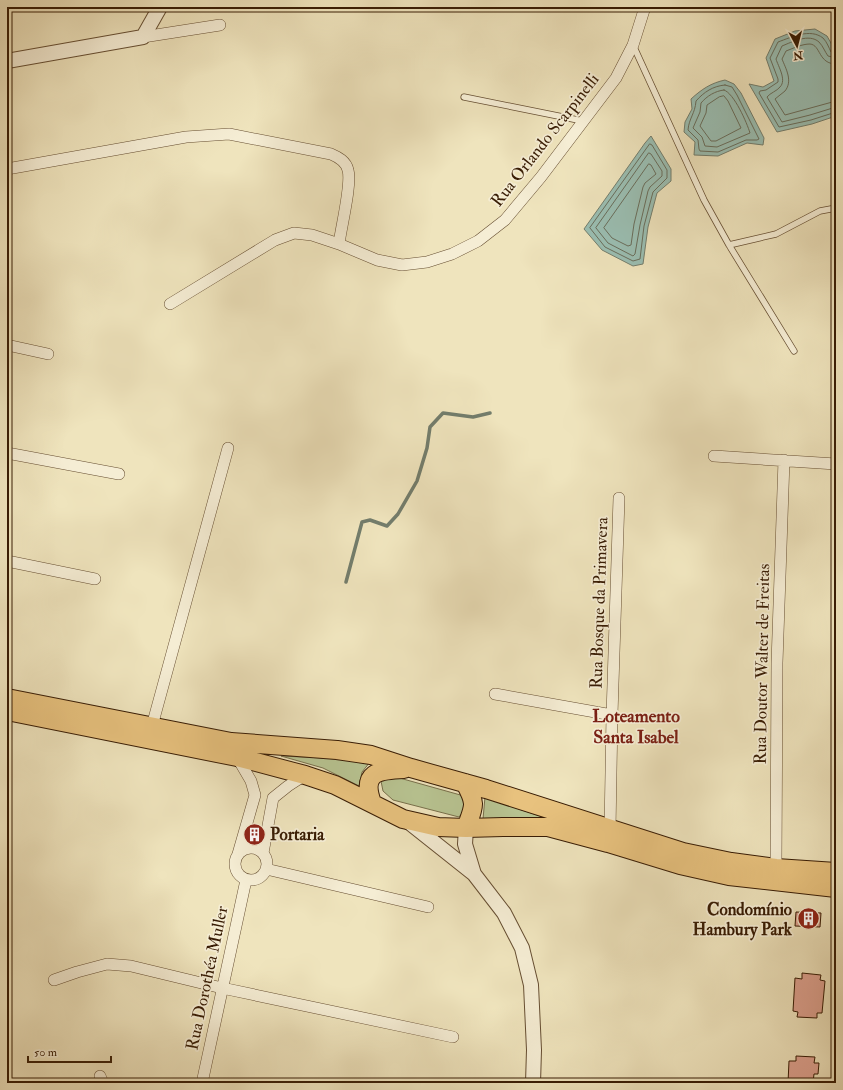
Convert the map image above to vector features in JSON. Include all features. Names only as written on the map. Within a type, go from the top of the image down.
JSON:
[{"type":"main road","points":[[7,698],[231,742],[337,750],[371,755],[683,852],[731,862],[776,868],[836,872]]},
{"type":"main road","points":[[7,711],[237,757],[305,775],[335,786],[403,819],[438,827],[548,827],[608,843],[680,865],[729,876],[836,888]]},
{"type":"main road","points":[[372,803],[367,785],[371,777],[378,772],[411,768]]},
{"type":"main road","points":[[464,783],[472,797],[474,808],[466,828]]},
{"type":"street","name":"Rua Orlando Scarpinelli","points":[[170,304],[275,240],[294,233],[312,235],[339,244],[377,260],[402,265],[427,262],[452,254],[478,241],[505,220],[541,177],[616,78],[633,44],[645,7]]},
{"type":"street","points":[[143,37],[158,8]]},
{"type":"street","points":[[7,61],[220,25]]},
{"type":"street","points":[[7,169],[186,137],[229,134],[330,154],[342,160],[348,169],[349,183],[339,244]]},
{"type":"street","points":[[7,346],[48,354]]},
{"type":"street","points":[[152,726],[228,448]]},
{"type":"street","points":[[7,454],[118,474]]},
{"type":"street","points":[[714,456],[836,464]]},
{"type":"street","name":"Rua Doutor Walter de Freitas","points":[[776,868],[777,663],[784,460]]},
{"type":"street","name":"Rua Bosque da Primavera","points":[[610,830],[619,498]]},
{"type":"street","points":[[7,561],[95,579]]},
{"type":"street","points":[[495,694],[612,715]]},
{"type":"street","points":[[237,757],[251,781],[255,795],[234,863],[235,869],[241,878],[246,880],[258,878],[263,875],[266,869],[267,863],[263,853],[273,798],[305,775]]},
{"type":"street","points":[[255,795],[273,798]]},
{"type":"street","points":[[403,819],[474,874],[504,913],[522,948],[531,985],[534,1050],[533,1083]]},
{"type":"street","points":[[466,828],[465,844],[474,874]]},
{"type":"street","points":[[238,854],[242,850],[253,848],[263,853]]},
{"type":"street","points":[[266,869],[428,907]]},
{"type":"street","name":"Rua Dorothéa Muller","points":[[202,1083],[246,880]]},
{"type":"street","points":[[54,980],[108,964],[131,966],[222,988],[453,1037]]},
{"type":"lane","points":[[633,44],[704,200],[729,245],[794,351]]},
{"type":"lane","points":[[464,97],[583,121]]},
{"type":"lane","points":[[729,245],[776,234],[820,212],[836,208]]},
{"type":"green space","points":[[281,756],[370,762],[362,772],[359,786],[323,768]]},
{"type":"green space","points":[[387,776],[396,777],[464,796],[465,809],[459,817],[393,800],[383,791],[381,781]]},
{"type":"green space","points":[[485,797],[551,820],[483,819]]},
{"type":"water","points":[[815,29],[827,36],[836,52],[836,116],[812,124],[777,132],[749,84],[763,87],[774,81],[766,58],[775,39],[795,31]]},
{"type":"water","points":[[725,80],[734,84],[741,93],[764,138],[763,145],[747,143],[718,156],[694,155],[695,142],[684,132],[685,122],[692,109],[691,99],[707,87]]},
{"type":"water","points":[[651,136],[671,169],[671,181],[657,193],[648,227],[643,264],[633,266],[602,250],[584,229]]},
{"type":"building","points":[[253,827],[260,829],[258,841],[250,839]]},
{"type":"building","name":"Condomínio Hambury Park","points":[[796,912],[821,913],[820,927],[795,926]]},
{"type":"building","points":[[802,973],[821,975],[820,980],[825,981],[822,1013],[817,1013],[817,1018],[797,1017],[798,1012],[793,1011],[795,978],[802,979]]},
{"type":"building","points":[[796,1056],[815,1057],[814,1063],[819,1063],[818,1074],[814,1074],[813,1083],[788,1083],[789,1061],[796,1061]]},
{"type":"waterway","points":[[346,582],[362,522],[370,520],[387,526],[398,514],[417,481],[427,448],[430,427],[443,413],[473,417],[490,413]]},
{"type":"place","name":"Portaria","points":[[254,834]]},
{"type":"place","name":"Condomínio Hambury Park","points":[[808,919]]},
{"type":"district","name":"Loteamento Santa Isabel","points":[[636,726]]}]
